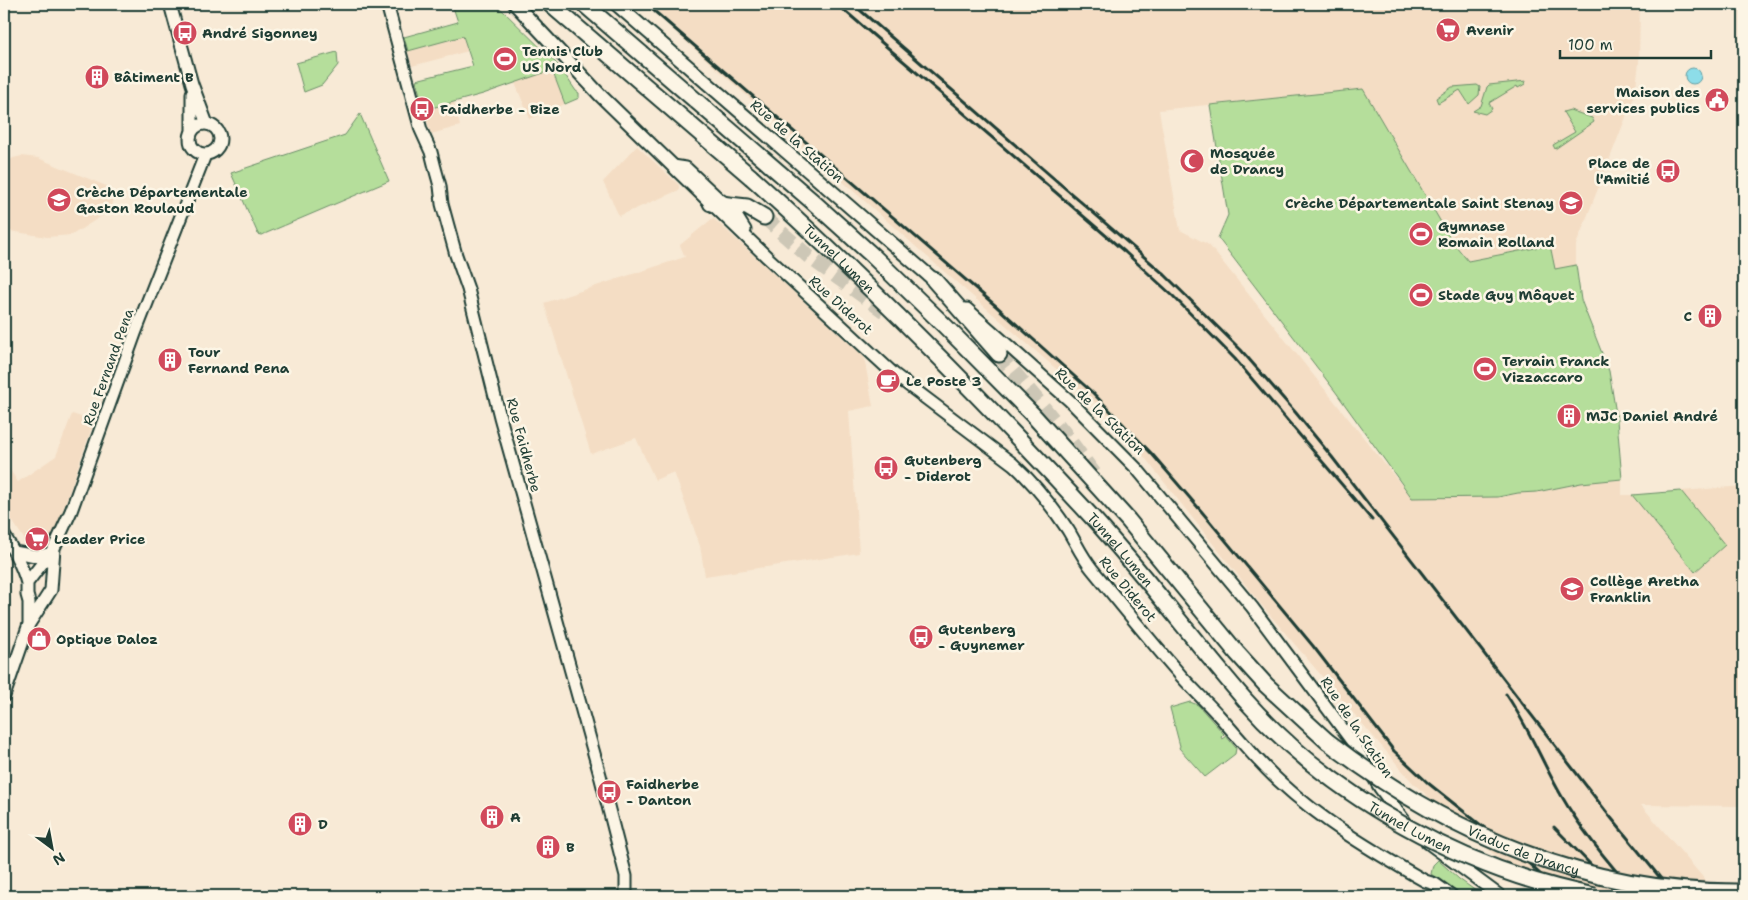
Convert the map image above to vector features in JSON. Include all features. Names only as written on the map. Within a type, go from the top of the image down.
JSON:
[{"type":"highway","name":"Tunnel Lumen","points":[[550,4],[751,177],[823,242],[1014,433],[1109,536],[1247,702],[1285,739],[1330,777],[1403,825],[1459,854],[1518,876]]},
{"type":"highway","name":"Tunnel Lumen","points":[[584,4],[812,201],[873,256],[946,327],[1032,414],[1122,513],[1254,672],[1326,741]]},
{"type":"highway","points":[[711,203],[747,207],[764,217]]},
{"type":"highway","points":[[934,280],[999,354]]},
{"type":"highway","name":"Viaduc de Drancy","points":[[1326,741],[1408,798],[1458,826],[1505,847],[1562,866],[1657,887],[1705,892],[1744,892]]},
{"type":"highway","name":"Viaduc de Drancy","points":[[1518,876],[1596,896]]},
{"type":"main road","name":"Rue Diderot","points":[[514,4],[601,96],[711,203]]},
{"type":"main road","name":"Rue de la Station","points":[[616,4],[934,280]]},
{"type":"street","points":[[170,4],[192,84],[207,124]]},
{"type":"street","name":"Rue Faidherbe","points":[[387,4],[421,130],[431,152],[440,186],[442,204],[456,255],[462,292],[476,324],[600,775],[626,876],[626,896]]},
{"type":"street","points":[[192,84],[192,131],[190,139],[193,148],[200,154],[205,155],[216,151],[221,138],[218,130],[207,124],[197,126],[192,131]]},
{"type":"street","name":"Rue Fernand Pena","points":[[188,196],[193,148]]},
{"type":"street","name":"Rue Fernand Pena","points":[[36,572],[52,551],[71,511],[136,331],[205,155]]},
{"type":"street","name":"Rue Diderot","points":[[673,166],[686,168],[719,199],[730,206],[752,243]]},
{"type":"street","name":"Rue Diderot","points":[[711,203],[894,375],[1013,464],[1027,477],[1058,516],[1085,560],[1113,595],[1177,672],[1279,782],[1359,841],[1425,881],[1435,884],[1452,896]]},
{"type":"street","name":"Rue de la Station","points":[[934,280],[1070,401],[1137,469],[1252,607],[1351,740],[1380,788],[1411,829],[1500,896]]},
{"type":"street","points":[[4,535],[14,552],[27,583],[27,595],[35,603]]},
{"type":"street","points":[[14,552],[36,556],[52,551]]},
{"type":"street","name":"Rue Fernand Pena","points":[[51,584],[52,551]]},
{"type":"street","points":[[4,696],[35,603],[49,595],[51,590],[51,584],[14,552]]},
{"type":"street","points":[[27,583],[36,572]]},
{"type":"shaded area","points":[[644,4],[1640,4],[1639,63],[1635,94],[1576,245],[1576,265],[1555,269],[1550,245],[1468,261],[1452,241],[1431,205],[1304,95],[1159,110],[1180,230],[1209,245],[1412,498],[1498,497],[1537,492],[1581,483],[1622,479],[1622,495],[1632,495],[1695,572],[1725,545],[1681,491],[1744,486],[1744,806],[1641,805],[1719,896],[1541,896],[1413,783],[1263,607],[1115,420],[924,254]]},
{"type":"shaded area","points":[[463,36],[468,51],[412,66],[408,51]]},
{"type":"shaded area","points":[[552,69],[565,104],[530,119],[515,83]]},
{"type":"shaded area","points":[[454,102],[460,126],[431,134],[424,110]]},
{"type":"shaded area","points":[[637,146],[679,185],[679,190],[619,216],[603,182]]},
{"type":"shaded area","name":"Crèche Départementale Gaston Roulaud","points":[[22,156],[38,158],[111,188],[115,195],[111,210],[72,235],[47,237],[4,230],[4,165],[13,158]]},
{"type":"shaded area","points":[[713,218],[864,357],[873,406],[849,411],[859,553],[705,576],[700,546],[674,472],[655,480],[636,438],[591,454],[544,303],[685,257],[680,245]]},
{"type":"shaded area","points":[[72,414],[94,421],[51,544],[30,548],[4,508],[4,461],[18,482],[56,456]]},
{"type":"green space","name":"Tennis Club US Nord","points":[[452,4],[496,4],[559,66],[579,93],[579,98],[565,104],[552,70],[483,94],[424,110],[416,80],[473,66],[463,36],[408,51],[404,37],[458,22]]},
{"type":"green space","points":[[337,52],[338,65],[322,85],[304,92],[296,63]]},
{"type":"green space","points":[[1526,81],[1525,84],[1518,88],[1517,86],[1489,103],[1492,109],[1485,114],[1473,111],[1481,106],[1489,85]]},
{"type":"green space","points":[[1477,85],[1480,87],[1479,95],[1469,104],[1460,90],[1438,103],[1436,98],[1452,87]]},
{"type":"green space","name":"Stade Guy Môquet","points":[[1363,89],[1452,241],[1468,261],[1550,245],[1555,269],[1576,265],[1581,300],[1609,371],[1617,420],[1622,479],[1581,483],[1537,492],[1498,497],[1412,498],[1335,391],[1218,238],[1228,215],[1210,105]]},
{"type":"green space","points":[[1570,110],[1592,118],[1594,122],[1555,149],[1553,145],[1575,132],[1563,112]]},
{"type":"green space","points":[[360,114],[389,181],[262,235],[258,234],[231,173],[345,135]]},
{"type":"green space","points":[[1681,491],[1725,545],[1695,572],[1632,495]]},
{"type":"green space","points":[[1190,702],[1198,705],[1224,734],[1221,737],[1222,739],[1226,736],[1236,748],[1235,754],[1205,777],[1179,748],[1170,708]]},
{"type":"green space","points":[[1438,860],[1459,879],[1483,896],[1458,896],[1431,874],[1433,865]]},
{"type":"water","points":[[1693,68],[1699,70],[1701,76],[1699,82],[1693,84],[1687,82],[1685,76],[1687,70]]},
{"type":"tunnel","points":[[764,217],[808,256],[891,316]]},
{"type":"tunnel","points":[[999,354],[1062,430],[1098,479]]},
{"type":"railway","points":[[646,4],[996,306],[1093,393],[1152,454],[1202,512],[1313,646],[1394,751],[1428,783],[1526,861],[1564,896]]},
{"type":"railway","points":[[837,4],[1125,252],[1173,296],[1235,359],[1372,520]]},
{"type":"railway","points":[[853,4],[1165,275],[1241,350],[1332,457],[1608,814],[1675,896]]},
{"type":"railway","points":[[1506,694],[1569,809],[1597,848],[1638,896]]},
{"type":"railway","points":[[1554,827],[1620,896]]},
{"type":"place","name":"Avenir","points":[[1448,30]]},
{"type":"place","name":"André Sigonney","points":[[185,33]]},
{"type":"place","name":"Tennis Club US Nord","points":[[505,59]]},
{"type":"place","name":"Bâtiment B","points":[[97,77]]},
{"type":"place","name":"Maison des services publics","points":[[1717,100]]},
{"type":"place","name":"Faidherbe - Bize","points":[[422,109]]},
{"type":"place","name":"Mosquée de Drancy","points":[[1192,161]]},
{"type":"place","name":"Place de l'Amitié","points":[[1668,171]]},
{"type":"place","name":"Crèche Départementale Gaston Roulaud","points":[[59,200]]},
{"type":"place","name":"Crèche Départementale Saint Stenay","points":[[1571,203]]},
{"type":"place","name":"Gymnase Romain Rolland","points":[[1421,234]]},
{"type":"place","name":"Stade Guy Môquet","points":[[1421,295]]},
{"type":"place","name":"C","points":[[1710,316]]},
{"type":"place","name":"Tour Fernand Pena","points":[[170,360]]},
{"type":"place","name":"Terrain Franck Vizzaccaro","points":[[1485,369]]},
{"type":"place","name":"Le Poste 3","points":[[888,381]]},
{"type":"place","name":"MJC Daniel André","points":[[1569,416]]},
{"type":"place","name":"Gutenberg - Diderot","points":[[886,468]]},
{"type":"place","name":"Leader Price","points":[[37,539]]},
{"type":"place","name":"Collège Aretha Franklin","points":[[1572,589]]},
{"type":"place","name":"Gutenberg - Guynemer","points":[[921,637]]},
{"type":"place","name":"Optique Daloz","points":[[39,639]]},
{"type":"place","name":"Faidherbe - Danton","points":[[609,792]]},
{"type":"place","name":"A","points":[[492,817]]},
{"type":"place","name":"D","points":[[300,824]]},
{"type":"place","name":"B","points":[[548,847]]}]
